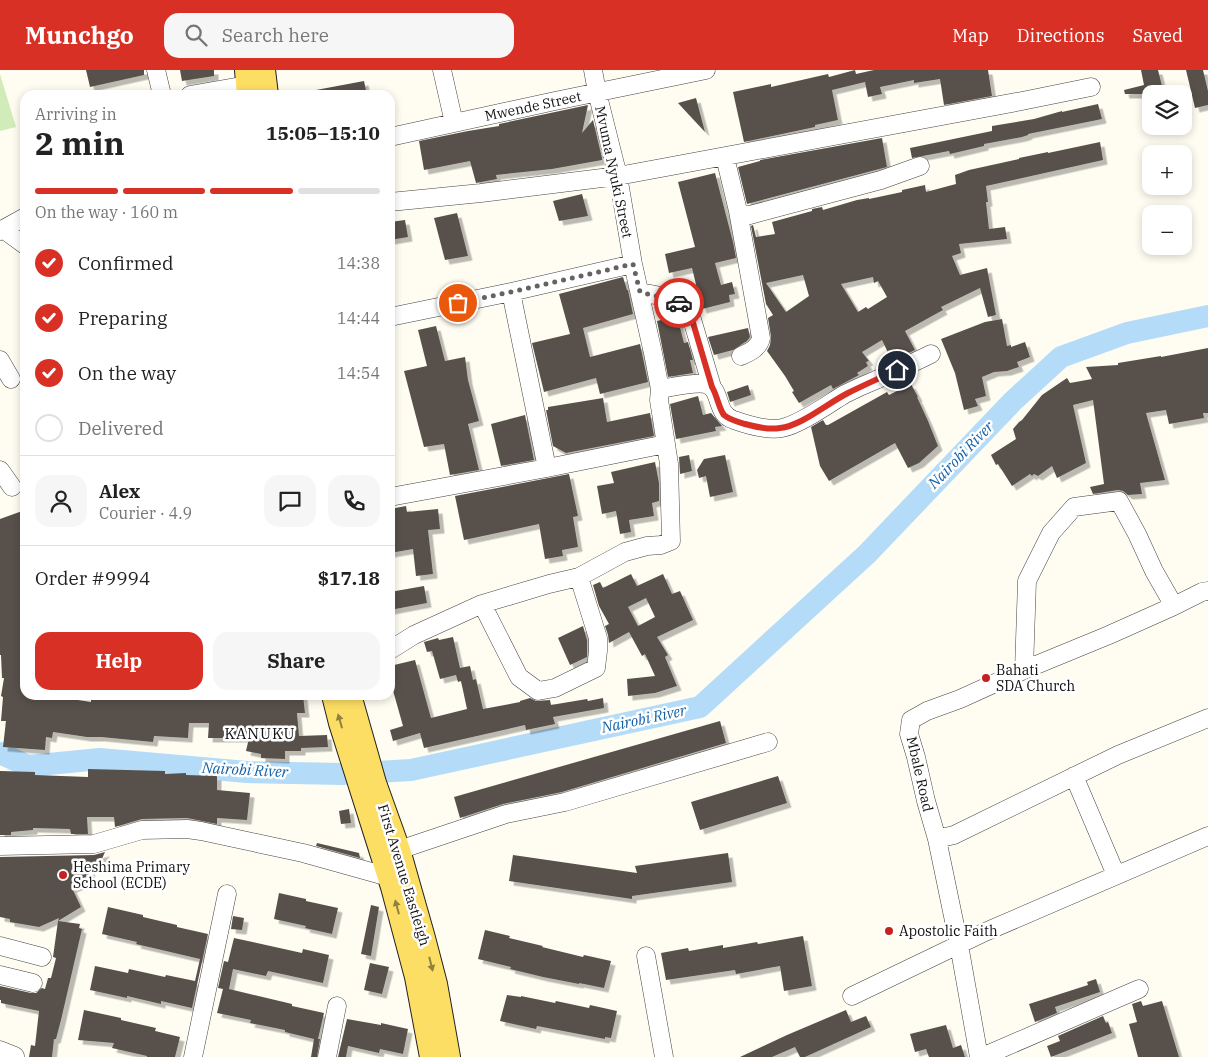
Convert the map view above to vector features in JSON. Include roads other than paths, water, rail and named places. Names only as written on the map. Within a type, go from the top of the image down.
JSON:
[{"type":"main road","points":[[264,70],[266,90]]},
{"type":"main road","name":"First Avenue Eastleigh","points":[[334,700],[340,723],[355,744]]},
{"type":"main road","name":"First Avenue Eastleigh","points":[[351,700],[355,744],[368,785],[389,877],[416,978],[431,1057]]},
{"type":"main road","name":"First Avenue Eastleigh","points":[[368,785],[399,850],[431,966],[444,1023],[449,1057]]},
{"type":"street","points":[[156,70],[161,90]]},
{"type":"street","points":[[442,70],[454,124]]},
{"type":"street","name":"Mvuma Nyuki Street","points":[[579,577],[625,552],[647,546],[661,545],[671,541],[669,464],[659,400],[660,389],[654,353],[633,264],[618,176],[597,92],[594,70]]},
{"type":"street","name":"Mwende Street","points":[[395,136],[706,70]]},
{"type":"street","points":[[214,90],[247,83]]},
{"type":"street","points":[[395,202],[481,194],[618,176],[1091,87]]},
{"type":"street","points":[[725,157],[738,210],[761,338],[760,344],[756,348],[741,356]]},
{"type":"street","points":[[738,210],[746,216],[881,180],[920,166]]},
{"type":"street","points":[[20,220],[2,230],[20,242]]},
{"type":"street","points":[[395,317],[633,264]]},
{"type":"street","points":[[511,292],[547,468]]},
{"type":"street","points":[[640,292],[678,302],[688,312],[691,316],[720,408],[730,419],[754,426],[771,429],[796,424],[847,393],[931,354]]},
{"type":"street","points":[[0,360],[11,379]]},
{"type":"street","points":[[660,389],[702,384],[712,387]]},
{"type":"street","points":[[395,496],[666,444]]},
{"type":"street","points":[[0,470],[12,487]]},
{"type":"street","points":[[1024,670],[1027,581],[1050,533],[1074,507],[1119,501],[1174,606]]},
{"type":"street","points":[[395,647],[414,635],[482,604],[579,577],[598,638],[596,668],[556,688],[538,691],[519,676],[482,604]]},
{"type":"street","name":"Mbale Road","points":[[980,1057],[937,839],[909,734],[912,720],[927,711],[960,699],[1174,606],[1206,595]]},
{"type":"street","points":[[937,839],[954,835],[1118,755],[1208,718]]},
{"type":"street","points":[[399,850],[506,814],[565,802],[768,742]]},
{"type":"street","points":[[1074,776],[1116,876]]},
{"type":"street","points":[[0,846],[94,844],[142,830],[187,829],[302,853],[389,877]]},
{"type":"street","points":[[852,996],[985,932],[1208,836]]},
{"type":"street","points":[[193,1057],[227,894]]},
{"type":"street","points":[[0,946],[42,957]]},
{"type":"street","points":[[646,956],[664,1057]]},
{"type":"street","points":[[0,975],[33,983]]},
{"type":"street","points":[[980,1057],[1140,989]]},
{"type":"street","points":[[328,1057],[337,1006]]},
{"type":"waterway","name":"Nairobi River","points":[[0,753],[28,766],[100,759],[247,772],[342,774],[411,770],[700,707],[867,554],[1012,402],[1061,357],[1127,333],[1208,316]]},
{"type":"place","name":"Bahati SDA Church","points":[[986,678]]},
{"type":"place","name":"Heshima Primary School (ECDE)","points":[[63,875]]},
{"type":"place","name":"Apostolic Faith","points":[[889,931]]},
{"type":"district","name":"KANUKU","points":[[260,734]]}]
